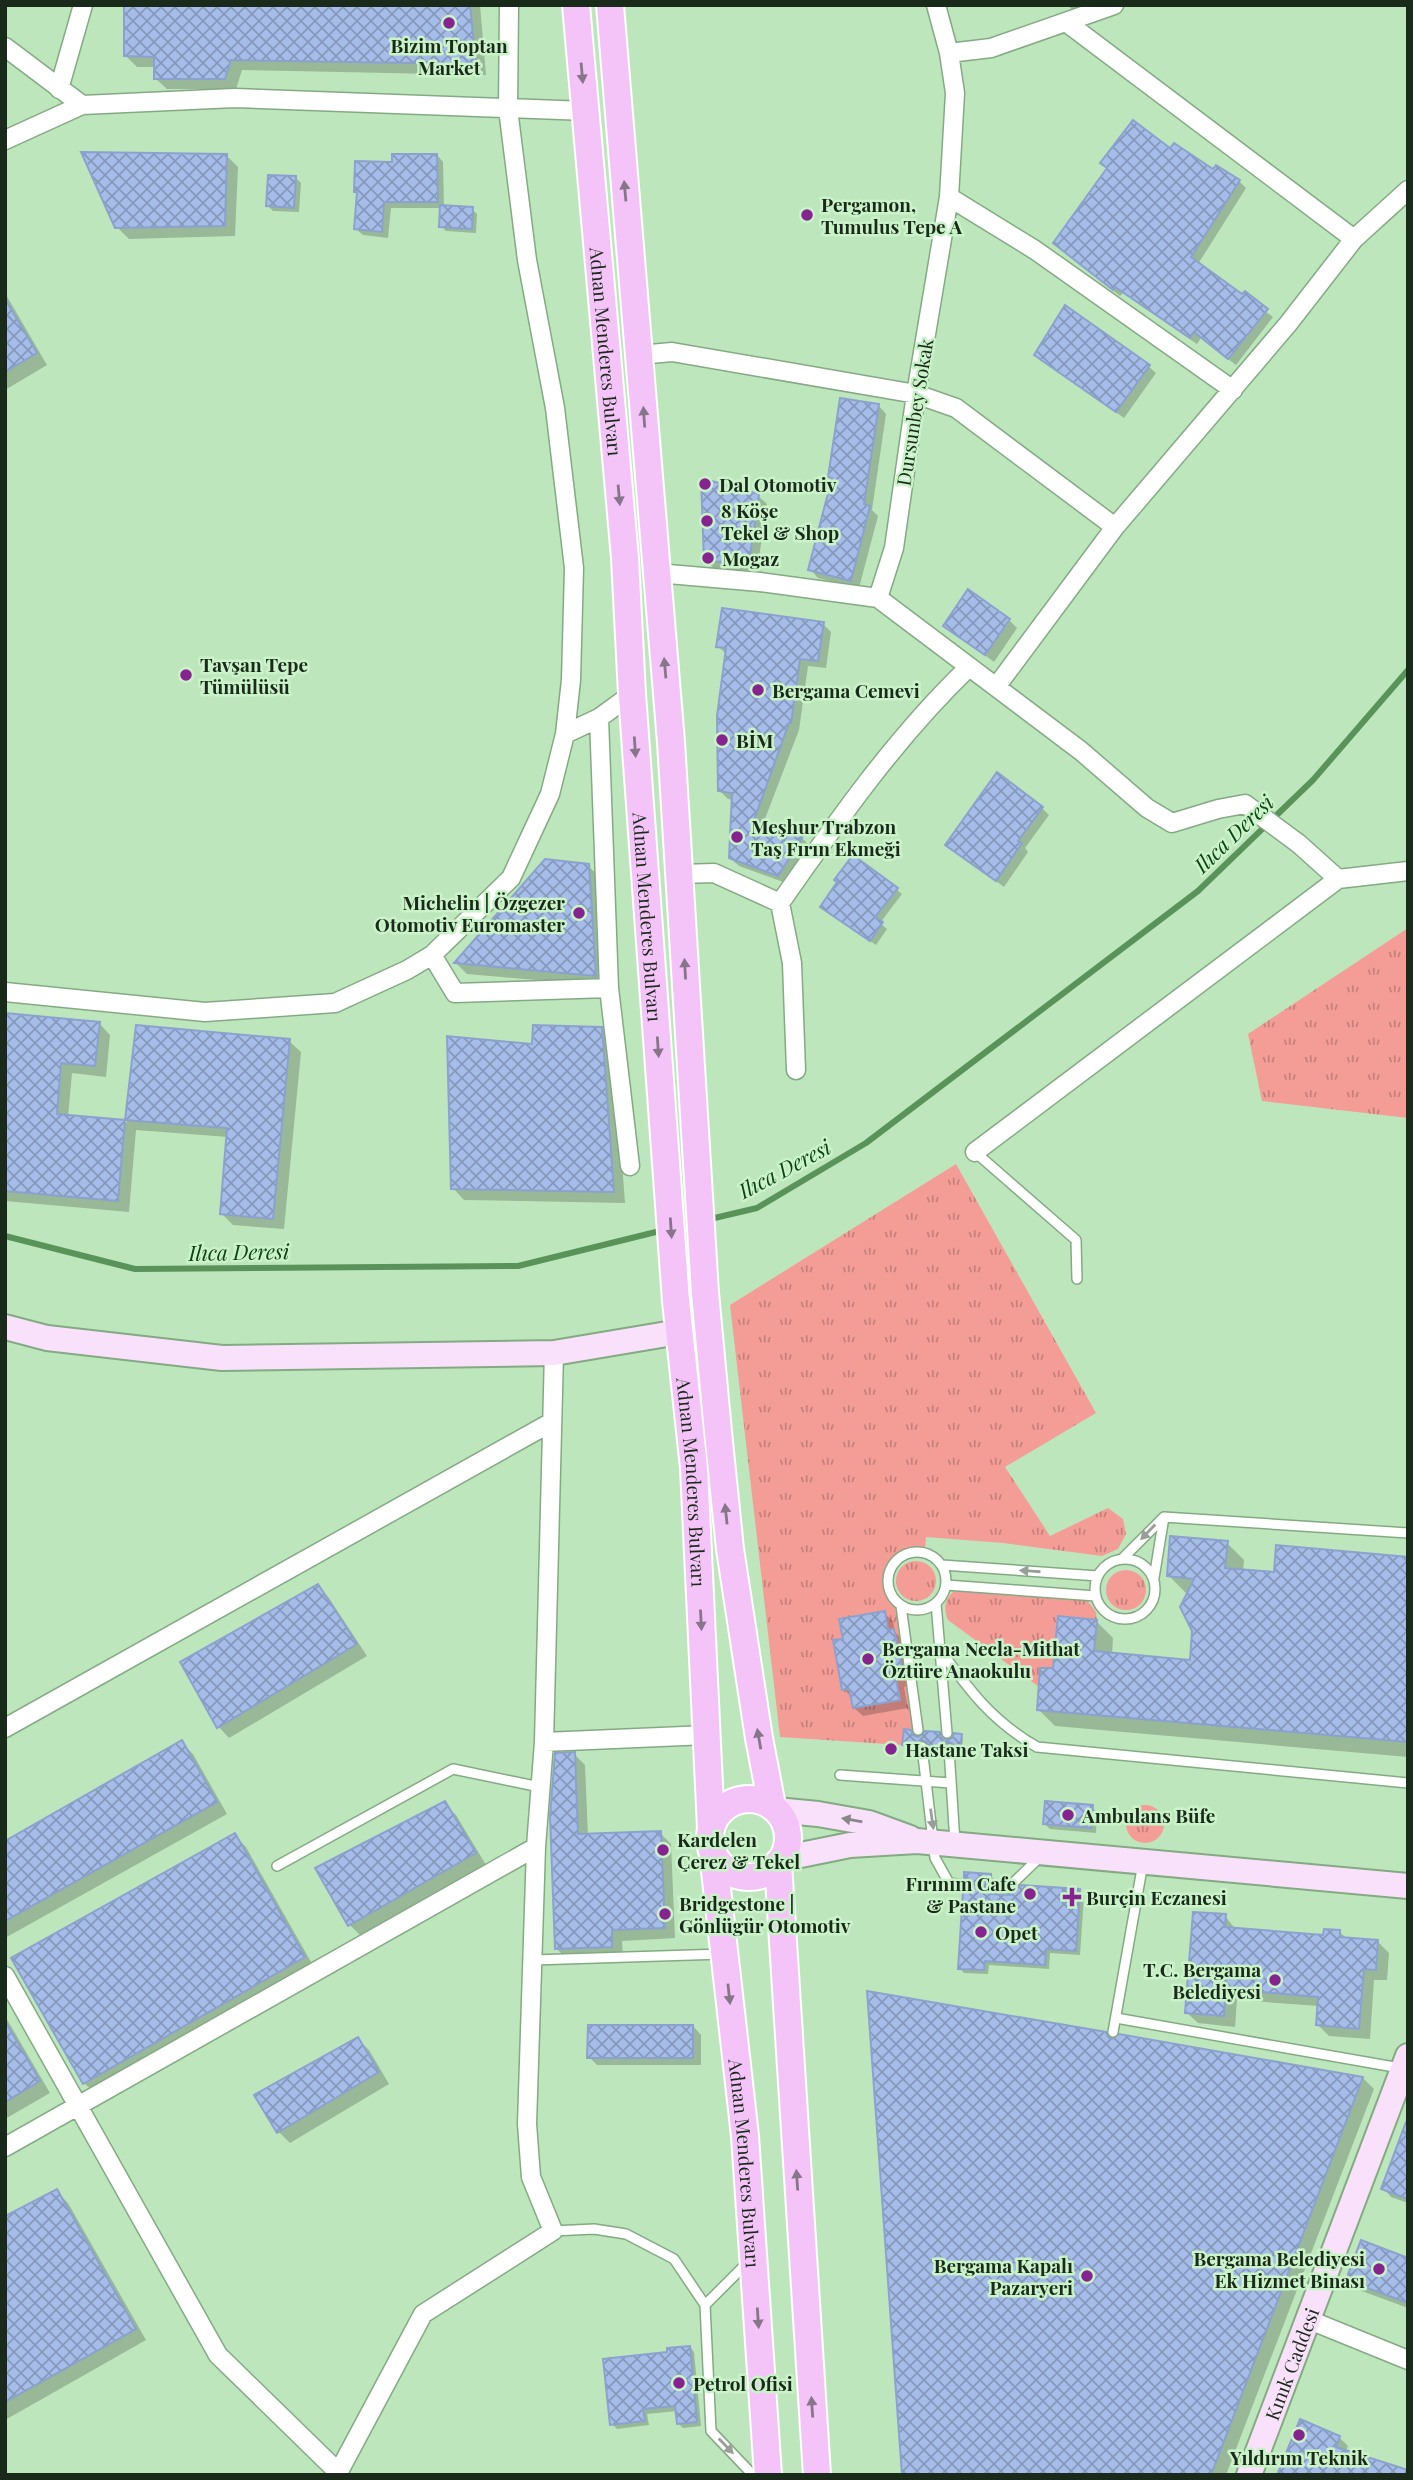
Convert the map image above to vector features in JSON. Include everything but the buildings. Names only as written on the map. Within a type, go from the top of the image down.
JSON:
[{"type":"main road","name":"Adnan Menderes Bulvarı","points":[[576,5],[625,558],[632,694],[676,1301],[694,1468],[712,1841],[745,2136],[768,2475]]},
{"type":"main road","name":"Adnan Menderes Bulvarı","points":[[610,5],[680,874],[705,1293],[730,1549],[759,1738],[774,1808]]},
{"type":"main road","points":[[5,1327],[47,1338],[222,1358],[554,1353],[679,1332]]},
{"type":"main road","points":[[774,1808],[782,1817],[787,1833],[785,1851],[780,1861],[768,1872],[755,1876],[730,1872],[720,1864],[712,1841],[715,1818],[730,1803],[751,1799],[774,1808],[869,1823],[936,1843]]},
{"type":"main road","points":[[780,1861],[850,1845],[936,1843],[1408,1886]]},
{"type":"main road","points":[[780,1861],[817,2475]]},
{"type":"main road","name":"Kınık Caddesi","points":[[1249,2475],[1405,2062]]},
{"type":"street","points":[[59,89],[83,5]]},
{"type":"street","points":[[5,992],[205,1012],[335,1003],[407,970],[432,955],[511,878],[550,794],[565,734],[571,680],[575,568],[555,408],[527,260],[508,109],[509,5]]},
{"type":"street","name":"Dursunbey Sokak","points":[[878,598],[894,548],[916,394],[949,197],[955,93],[949,53],[936,5]]},
{"type":"street","points":[[949,53],[991,48],[1114,5]]},
{"type":"street","points":[[1066,22],[1354,240]]},
{"type":"street","points":[[5,47],[82,105]]},
{"type":"street","points":[[5,140],[82,105],[235,98],[586,111]]},
{"type":"street","points":[[996,687],[1115,527],[1288,324],[1354,240],[1408,190]]},
{"type":"street","points":[[949,197],[1035,250],[1233,390]]},
{"type":"street","points":[[639,355],[671,352],[916,394],[956,408],[1115,527]]},
{"type":"street","points":[[657,573],[760,582],[878,598],[1080,751],[1147,808],[1172,823],[1245,804],[1299,844],[1338,879]]},
{"type":"street","points":[[796,1070],[792,963],[780,904],[840,817],[901,740],[940,695],[969,667]]},
{"type":"street","points":[[565,734],[599,718],[632,694]]},
{"type":"street","points":[[599,718],[609,988],[630,1166]]},
{"type":"street","points":[[975,1152],[1338,879],[1408,871]]},
{"type":"street","points":[[680,874],[714,873],[780,904]]},
{"type":"street","points":[[432,955],[455,993],[609,988]]},
{"type":"street","points":[[5,1976],[218,2355],[338,2473],[423,2314],[553,2231],[531,2177],[527,2124],[527,2064],[536,1847],[544,1742],[550,1423],[554,1353]]},
{"type":"street","points":[[5,1728],[550,1423]]},
{"type":"street","points":[[544,1742],[706,1735]]},
{"type":"street","points":[[5,2147],[536,1847]]},
{"type":"street","points":[[1307,2319],[1408,2360]]},
{"type":"lane","points":[[975,1152],[1076,1240],[1077,1279]]},
{"type":"lane","points":[[1154,1580],[1142,1564],[1122,1559],[1112,1562],[1098,1576],[1096,1596],[1107,1613],[1116,1618],[1135,1618],[1150,1607],[1156,1589],[1154,1580],[1164,1517]]},
{"type":"lane","points":[[1122,1559],[1164,1517],[1408,1533]]},
{"type":"lane","points":[[942,1565],[946,1585],[943,1595],[936,1603],[919,1610],[901,1606],[894,1600],[887,1583],[888,1573],[898,1558],[906,1553],[925,1551],[942,1565],[1098,1576]]},
{"type":"lane","points":[[946,1585],[1096,1596]]},
{"type":"lane","points":[[936,1603],[947,1733]]},
{"type":"lane","points":[[901,1606],[919,1730]]},
{"type":"lane","points":[[940,1650],[981,1705],[1037,1747],[1408,1783]]},
{"type":"lane","points":[[922,1747],[936,1843]]},
{"type":"lane","points":[[949,1749],[951,1783],[936,1843],[935,1858],[949,1883],[963,1885]]},
{"type":"lane","points":[[277,1866],[453,1769],[540,1787]]},
{"type":"lane","points":[[840,1775],[951,1783]]},
{"type":"lane","points":[[991,1887],[1008,1888],[1045,1853]]},
{"type":"lane","points":[[1113,2032],[1143,1862]]},
{"type":"lane","points":[[533,1960],[724,1954]]},
{"type":"lane","points":[[1116,2018],[1405,2062]]},
{"type":"lane","points":[[553,2231],[594,2228],[626,2234],[674,2259],[705,2305],[711,2431],[753,2475]]},
{"type":"lane","points":[[705,2305],[753,2257]]},
{"type":"green space","points":[[1408,928],[1408,1118],[1262,1101],[1248,1034]]},
{"type":"green space","points":[[956,1164],[1096,1413],[1005,1467],[1050,1536],[1108,1508],[1123,1519],[1126,1534],[1118,1549],[1102,1556],[1003,1543],[926,1537],[925,1551],[913,1552],[894,1561],[887,1578],[893,1597],[901,1606],[918,1730],[904,1729],[902,1745],[780,1737],[730,1305]]},
{"type":"green space","points":[[916,1561],[924,1562],[930,1567],[935,1573],[935,1589],[930,1595],[924,1600],[916,1601],[908,1600],[902,1595],[897,1589],[896,1581],[897,1573],[902,1567],[908,1562]]},
{"type":"green space","points":[[1126,1570],[1134,1571],[1140,1576],[1145,1582],[1145,1598],[1140,1604],[1134,1609],[1126,1610],[1118,1609],[1112,1604],[1107,1598],[1106,1590],[1107,1582],[1112,1576],[1118,1571]]},
{"type":"green space","points":[[954,1591],[1087,1600],[1096,1612],[1097,1620],[1058,1616],[1053,1668],[1040,1668],[1039,1687],[948,1620],[946,1604]]},
{"type":"green space","points":[[1145,1805],[1159,1810],[1164,1824],[1159,1838],[1145,1843],[1131,1838],[1126,1824],[1131,1810]]},
{"type":"waterway","name":"Ilıca Deresi","points":[[706,1220],[757,1208],[866,1143],[1198,891],[1313,780],[1408,670]]},
{"type":"waterway","name":"Ilıca Deresi","points":[[5,1236],[135,1269],[518,1266],[664,1230]]},
{"type":"place","name":"Bizim Toptan Market","points":[[449,23]]},
{"type":"place","name":"Pergamon, Tumulus Tepe A","points":[[807,215]]},
{"type":"place","name":"Dal Otomotiv","points":[[705,484]]},
{"type":"place","name":"8 Köşe Tekel & Shop","points":[[707,521]]},
{"type":"place","name":"Mogaz","points":[[708,558]]},
{"type":"place","name":"Tavşan Tepe Tümülüsü","points":[[186,675]]},
{"type":"place","name":"Bergama Cemevi","points":[[758,690]]},
{"type":"place","name":"BİM","points":[[722,740]]},
{"type":"place","name":"Meşhur Trabzon Taş Fırın Ekmeği","points":[[737,837]]},
{"type":"place","name":"Michelin | Özgezer Otomotiv Euromaster","points":[[579,913]]},
{"type":"place","name":"Bergama Necla-Mithat Öztüre Anaokulu","points":[[868,1659]]},
{"type":"place","name":"Hastane Taksi","points":[[891,1749]]},
{"type":"place","name":"Ambulans Büfe","points":[[1068,1815]]},
{"type":"place","name":"Kardelen Çerez & Tekel","points":[[663,1850]]},
{"type":"place","name":"Fırınım Cafe & Pastane","points":[[1030,1894]]},
{"type":"place","name":"Burçin Eczanesi","points":[[1072,1897]]},
{"type":"place","name":"Bridgestone | Gönlügür Otomotiv","points":[[665,1914]]},
{"type":"place","name":"Opet","points":[[981,1932]]},
{"type":"place","name":"T.C. Bergama Belediyesi","points":[[1275,1980]]},
{"type":"place","name":"Bergama Belediyesi Ek Hizmet Binası","points":[[1379,2269]]},
{"type":"place","name":"Bergama Kapalı Pazaryeri","points":[[1087,2276]]},
{"type":"place","name":"Petrol Ofisi","points":[[679,2383]]},
{"type":"place","name":"Yıldırım Teknik","points":[[1299,2435]]}]
